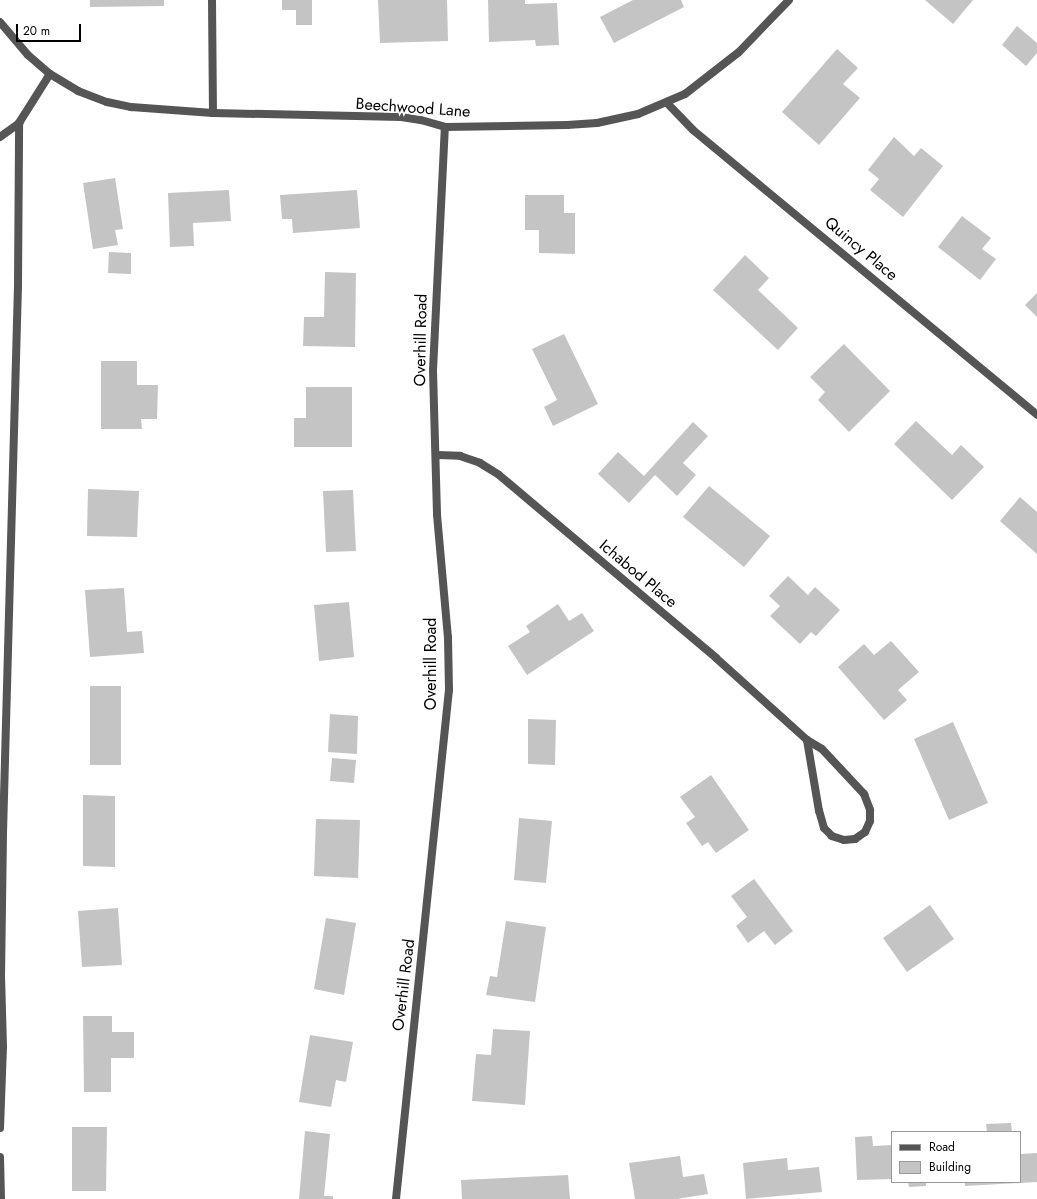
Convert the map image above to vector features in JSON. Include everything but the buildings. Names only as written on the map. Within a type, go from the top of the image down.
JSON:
[{"type":"street","points":[[212,0],[213,113]]},
{"type":"street","name":"Beechwood Lane","points":[[0,22],[28,56],[50,74],[78,91],[107,102],[151,110],[401,118],[421,120],[445,127],[597,123],[638,114],[667,103],[712,75],[739,52],[789,0]]},
{"type":"street","points":[[0,137],[19,123],[50,74]]},
{"type":"street","name":"Quincy Place","points":[[667,103],[693,130],[1037,415]]},
{"type":"street","points":[[0,1128],[3,1047],[1,977],[2,833],[18,284],[19,123]]},
{"type":"street","name":"Overhill Road","points":[[396,1199],[449,690],[448,638],[437,514],[437,454],[433,370],[434,316],[445,127]]},
{"type":"street","name":"Ichabod Place","points":[[437,454],[460,456],[480,463],[499,475],[716,658],[807,740],[822,749],[864,794],[870,810],[870,821],[865,832],[855,839],[844,840],[832,836],[824,828],[819,811],[807,740]]},
{"type":"street","points":[[0,1157],[1,1199]]}]
